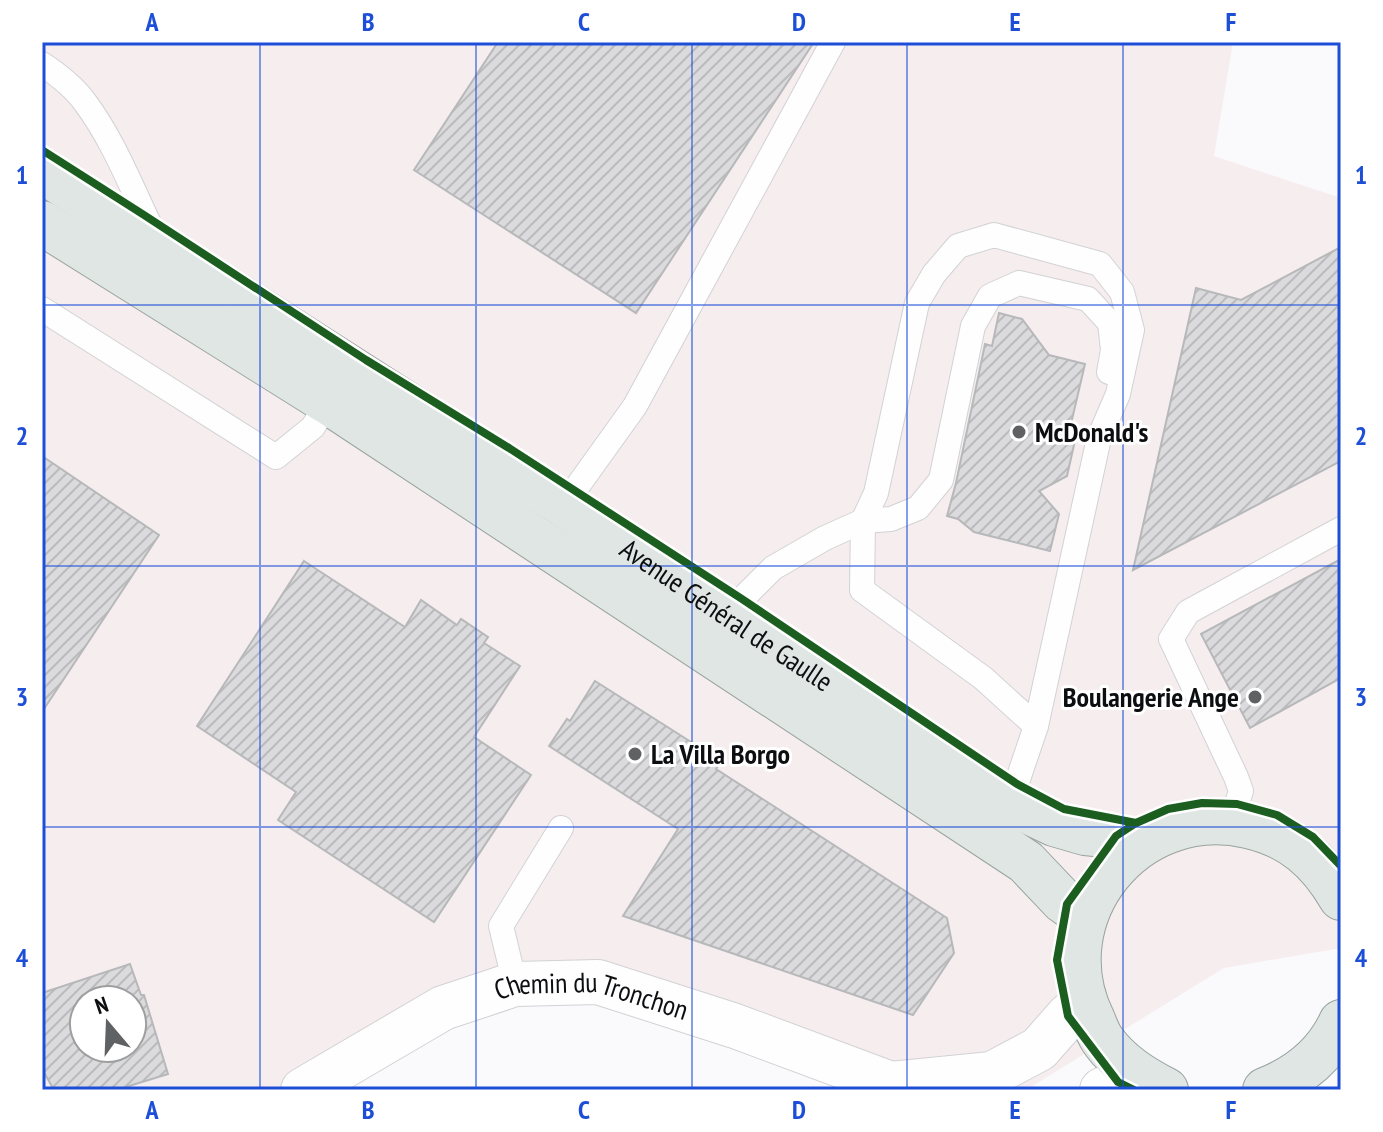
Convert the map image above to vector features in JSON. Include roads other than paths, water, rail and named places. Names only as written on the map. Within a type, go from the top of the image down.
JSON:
[{"type":"main road","name":"Avenue Général de Gaulle","points":[[42,171],[564,505],[1010,803],[1054,824],[1140,844]]},
{"type":"main road","name":"Avenue Général de Gaulle","points":[[42,223],[328,402],[1026,862],[1063,901],[1085,917]]},
{"type":"main road","points":[[1135,1085],[1104,1042],[1084,1002],[1077,959],[1085,917],[1106,876],[1140,844],[1169,830],[1200,822],[1231,822],[1268,831],[1301,849],[1328,876],[1341,898]]},
{"type":"main road","points":[[1293,1087],[1336,1034],[1341,1022]]},
{"type":"street","name":"Chemin du Tronchon","points":[[303,1090],[443,1008],[515,984],[598,982],[735,1026],[896,1087],[992,1074],[1039,1049],[1084,1002]]},
{"type":"lane","points":[[564,505],[635,406],[833,42]]},
{"type":"lane","points":[[42,64],[82,98],[103,130],[158,244]]},
{"type":"lane","points":[[1036,726],[983,678],[862,590],[863,521],[876,493],[917,303],[934,274],[958,246],[994,235],[1100,264],[1122,292],[1132,330],[1118,394],[1099,438]]},
{"type":"lane","points":[[728,617],[773,568],[825,538],[863,521],[891,519],[918,508],[941,480],[973,326],[990,296],[1019,283],[1088,299],[1110,323],[1113,350],[1099,438],[1036,726],[1010,803]]},
{"type":"lane","points":[[42,309],[276,457],[313,427],[328,402]]},
{"type":"lane","points":[[1231,822],[1241,791],[1171,639],[1188,612],[1341,529]]},
{"type":"lane","points":[[515,984],[501,926],[561,828]]},
{"type":"place","name":"McDonald's","points":[[1019,432]]},
{"type":"place","name":"Boulangerie Ange","points":[[1255,697]]},
{"type":"place","name":"La Villa Borgo","points":[[635,754]]}]
